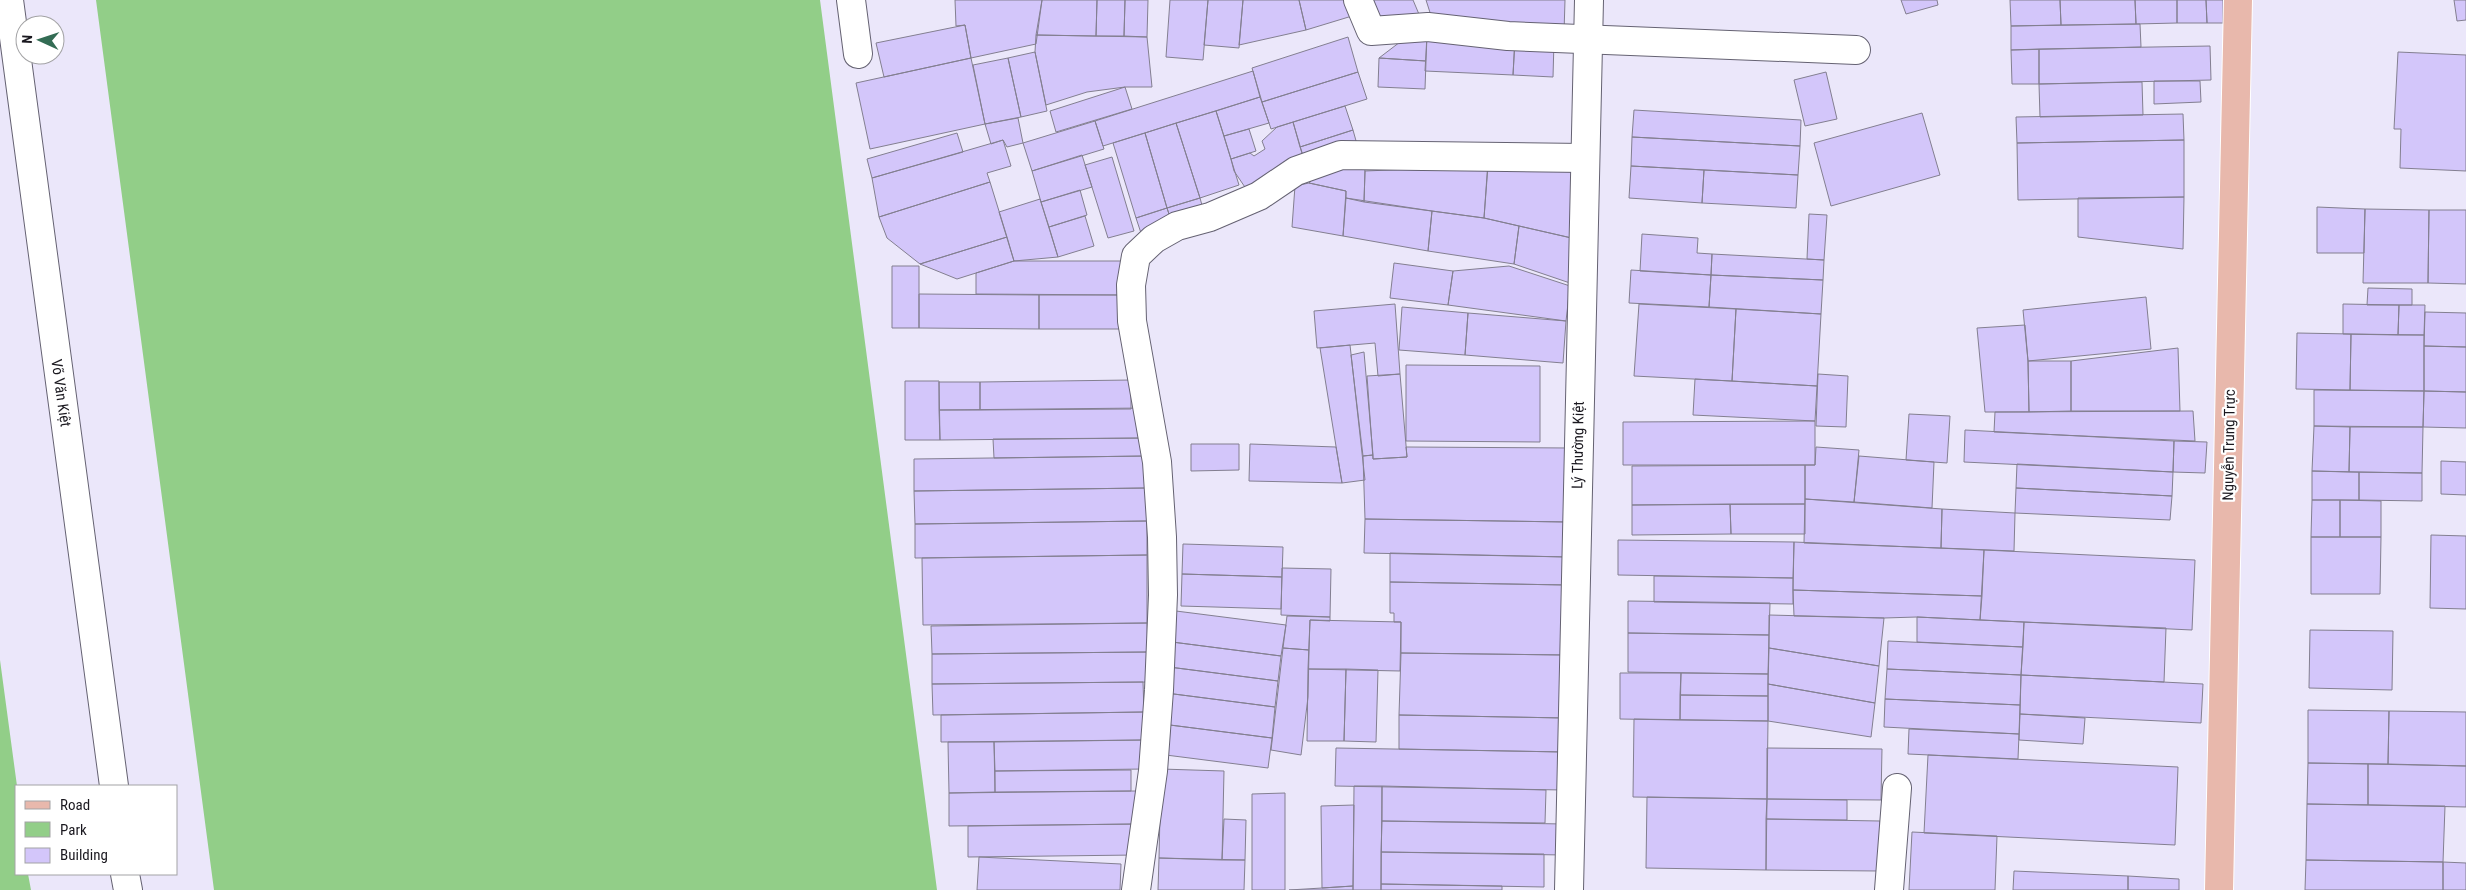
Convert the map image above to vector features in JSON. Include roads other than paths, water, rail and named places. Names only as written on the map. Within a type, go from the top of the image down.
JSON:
[{"type":"main road","name":"Nguyễn Trung Trực","points":[[2219,890],[2238,0]]},
{"type":"street","name":"Võ Văn Kiệt","points":[[9,0],[114,785]]},
{"type":"street","points":[[851,0],[858,54]]},
{"type":"street","points":[[1358,0],[1371,31],[1428,27],[1508,36],[1856,50]]},
{"type":"street","name":"Lý Thường Kiệt","points":[[1569,890],[1589,0]]},
{"type":"street","points":[[1136,890],[1153,771],[1159,690],[1162,537],[1157,462],[1132,321],[1131,285],[1136,256],[1154,239],[1177,226],[1210,217],[1251,200],[1296,171],[1341,155],[1584,158]]},
{"type":"street","points":[[1889,890],[1897,788]]},
{"type":"street","points":[[125,875],[128,890]]}]
